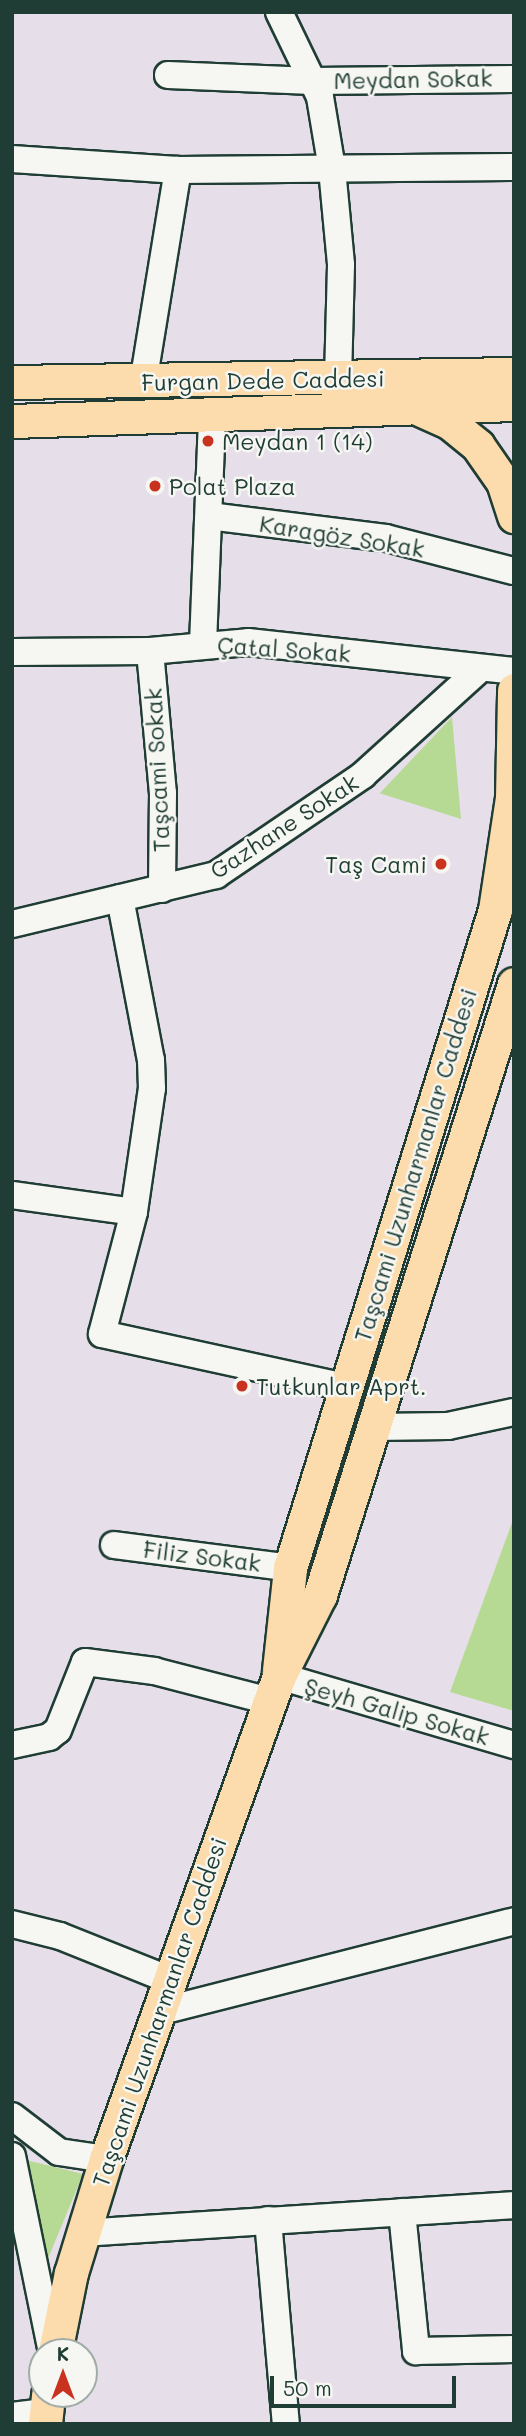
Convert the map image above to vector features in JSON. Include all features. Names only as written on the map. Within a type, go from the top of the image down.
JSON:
[{"type":"main road","name":"Furgan Dede Caddesi","points":[[12,382],[143,383],[514,374]]},
{"type":"main road","name":"Furgan Dede Caddesi","points":[[12,421],[514,404]]},
{"type":"main road","points":[[411,406],[450,423],[478,446],[503,482],[514,516]]},
{"type":"main road","name":"Taşcami Uzunharmanlar Caddesi","points":[[275,1688],[290,1568],[495,910],[512,798],[514,690]]},
{"type":"main road","name":"Taşcami Uzunharmanlar Caddesi","points":[[57,2338],[83,2233],[106,2159],[275,1688],[320,1595],[514,984]]},
{"type":"street","points":[[279,12],[320,97],[332,169],[341,265],[338,378]]},
{"type":"street","name":"Meydan Sokak","points":[[168,75],[313,81],[514,79]]},
{"type":"street","points":[[12,159],[178,170],[514,167]]},
{"type":"street","points":[[143,383],[178,170]]},
{"type":"street","points":[[203,644],[212,415]]},
{"type":"street","name":"Karagöz Sokak","points":[[209,516],[386,538],[514,571]]},
{"type":"street","name":"Çatal Sokak","points":[[12,652],[150,651],[203,644],[292,645],[514,671]]},
{"type":"street","name":"Taşcami Sokak","points":[[150,651],[163,793],[162,889]]},
{"type":"street","name":"Gazhane Sokak","points":[[12,923],[216,875],[337,795],[480,669]]},
{"type":"street","points":[[120,898],[151,1060],[149,1135],[134,1212],[102,1334],[346,1388]]},
{"type":"street","points":[[12,1195],[134,1212]]},
{"type":"street","points":[[374,1427],[449,1426],[514,1412]]},
{"type":"street","name":"Filiz Sokak","points":[[114,1545],[290,1568]]},
{"type":"street","name":"Şeyh Galip Sokak","points":[[12,1745],[49,1737],[58,1730],[85,1662],[275,1688],[514,1745]]},
{"type":"street","points":[[158,2012],[514,1921]]},
{"type":"street","points":[[12,1924],[60,1936],[170,1980]]},
{"type":"street","points":[[12,2116],[59,2152],[106,2159]]},
{"type":"street","points":[[12,2156],[51,2338]]},
{"type":"street","points":[[83,2233],[514,2205]]},
{"type":"street","points":[[402,2212],[416,2351],[514,2348]]},
{"type":"street","points":[[268,2220],[286,2424]]},
{"type":"street","points":[[12,2416],[46,2410]]},
{"type":"green space","points":[[452,717],[461,819],[379,793],[380,793]]},
{"type":"green space","points":[[514,1517],[514,1711],[450,1692]]},
{"type":"green space","points":[[26,2160],[83,2174],[47,2261]]},
{"type":"place","name":"Meydan 1 (14)","points":[[208,441]]},
{"type":"place","name":"Polat Plaza","points":[[155,486]]},
{"type":"place","name":"Taş Cami","points":[[441,864]]},
{"type":"place","name":"Tutkunlar Aprt.","points":[[242,1386]]}]
